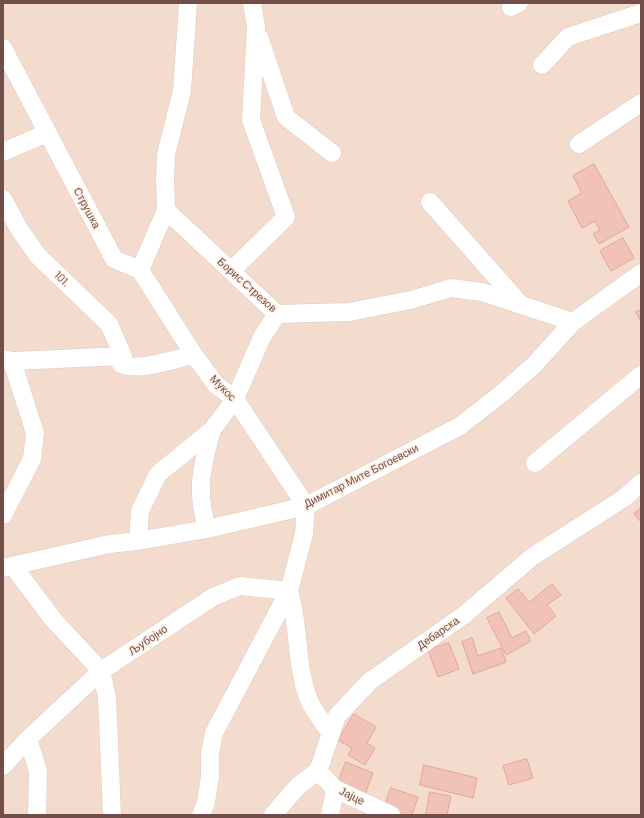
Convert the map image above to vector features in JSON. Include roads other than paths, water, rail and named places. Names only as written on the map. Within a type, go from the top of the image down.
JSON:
[{"type":"street","points":[[140,270],[166,210],[166,154],[182,91],[188,3]]},
{"type":"street","points":[[252,3],[256,27],[286,118],[332,153]]},
{"type":"street","points":[[542,65],[568,37],[641,13]]},
{"type":"street","points":[[231,271],[286,217],[251,120],[256,27]]},
{"type":"street","name":"Струшка","points":[[3,48],[114,259],[140,270]]},
{"type":"street","points":[[579,144],[641,103]]},
{"type":"street","points":[[3,152],[47,133]]},
{"type":"street","name":"101.","points":[[3,199],[19,229],[38,256],[109,324],[123,356],[121,364],[130,367],[140,367],[194,355]]},
{"type":"street","points":[[430,202],[520,305]]},
{"type":"street","name":"Борис Стрезов","points":[[166,210],[277,314],[349,312],[411,300],[450,288],[482,292],[573,322]]},
{"type":"street","name":"Мукос","points":[[140,270],[194,355],[216,385],[235,399],[306,506]]},
{"type":"street","name":"Димитар Мите Богоевски","points":[[8,567],[109,544],[138,541],[207,529],[306,506],[460,426],[501,394],[534,365],[573,322],[641,273]]},
{"type":"street","points":[[138,541],[140,511],[158,474],[212,430],[235,399],[262,338],[277,314]]},
{"type":"street","points":[[3,515],[32,459],[35,433],[8,360],[123,356]]},
{"type":"street","points":[[535,463],[641,376]]},
{"type":"street","points":[[207,529],[202,510],[200,492],[202,464],[212,430]]},
{"type":"street","name":"Дебарска","points":[[318,771],[337,716],[370,681],[464,615],[532,557],[624,498],[641,483]]},
{"type":"street","points":[[201,815],[206,802],[210,777],[210,753],[214,733],[289,591],[304,534],[306,506]]},
{"type":"street","points":[[8,567],[101,671],[107,697],[112,815]]},
{"type":"street","name":"Љубојно","points":[[3,766],[28,740],[101,671],[213,597],[240,586],[289,591]]},
{"type":"street","points":[[289,591],[295,611],[302,680],[310,701],[331,734]]},
{"type":"street","points":[[28,740],[38,770],[37,815]]},
{"type":"street","points":[[273,815],[298,786],[318,771]]},
{"type":"street","name":"Јајце","points":[[318,771],[335,788],[391,815]]},
{"type":"street","points":[[330,815],[335,788]]}]
